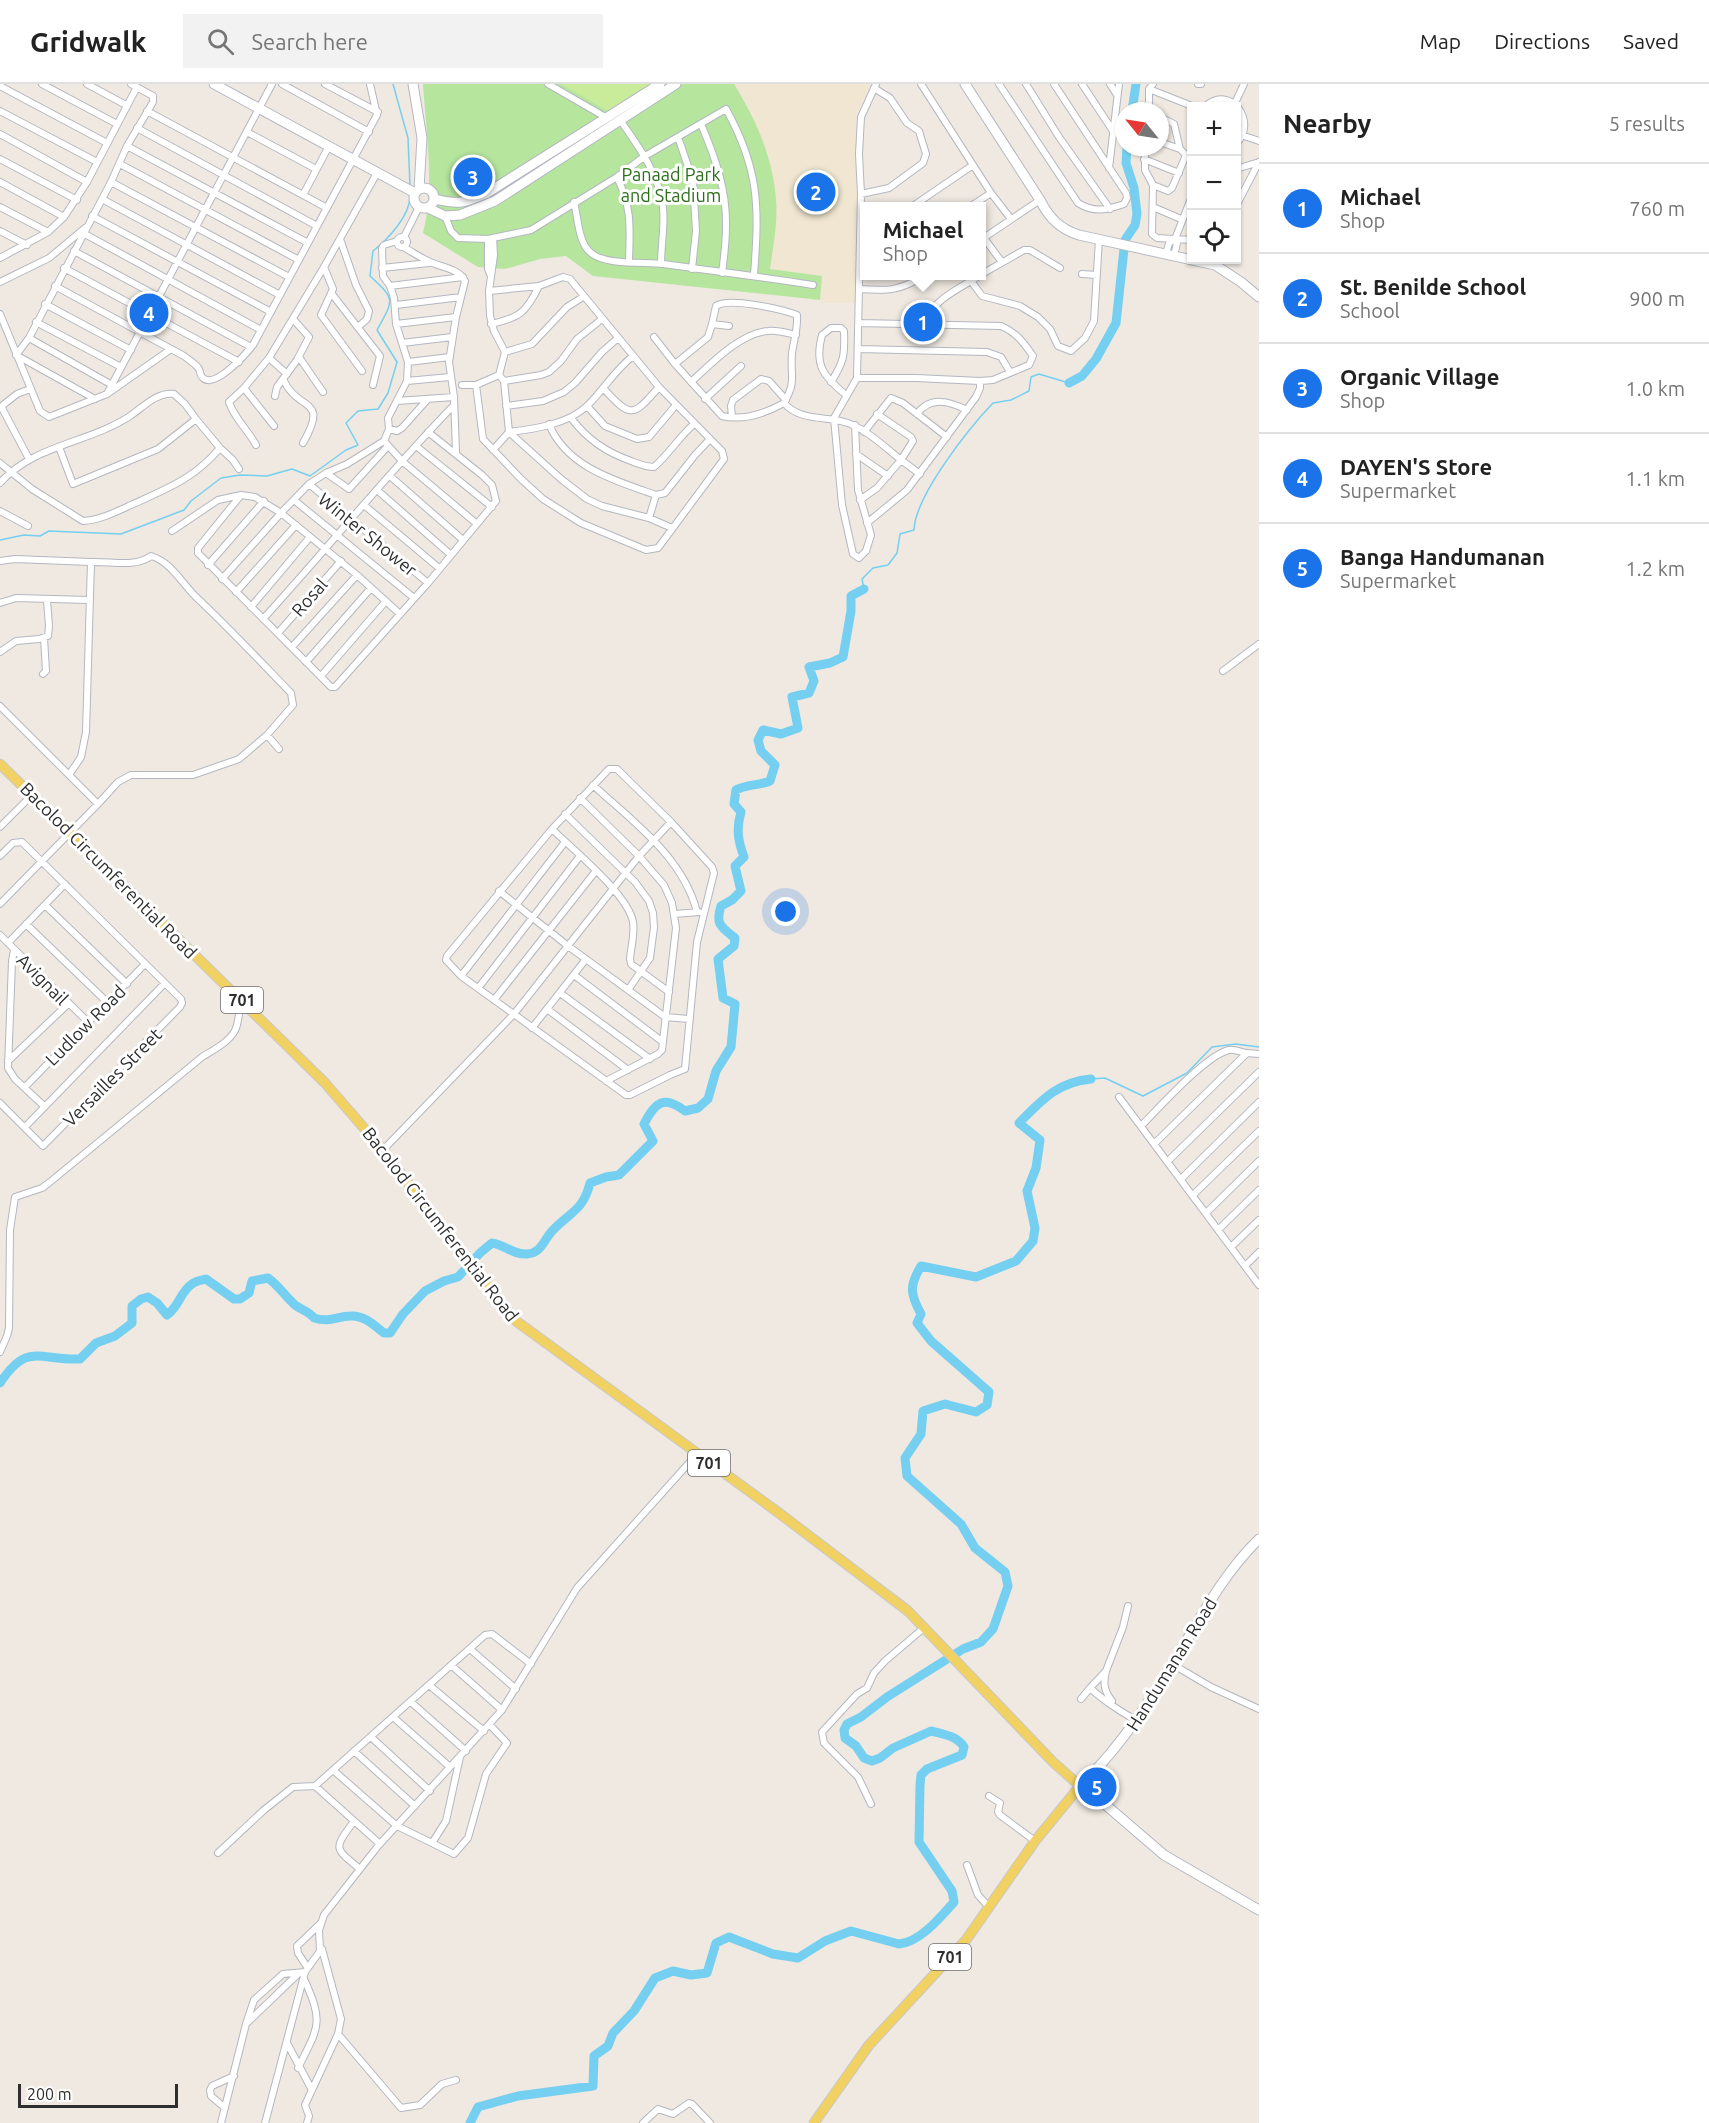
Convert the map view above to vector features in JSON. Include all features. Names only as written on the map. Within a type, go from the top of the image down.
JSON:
[{"type":"main road","name":"Bacolod Circumferential Road","points":[[0,764],[325,1083],[383,1150],[516,1321],[908,1611],[1053,1762],[1080,1786]]},
{"type":"main road","name":"701","points":[[814,2123],[869,2045],[966,1940],[1035,1841],[1080,1786]]},
{"type":"street","points":[[42,84],[117,124]]},
{"type":"street","points":[[87,84],[126,105]]},
{"type":"street","points":[[214,84],[377,173],[417,191],[430,189],[434,194],[433,204],[424,207],[404,237],[384,244],[383,276],[390,286],[396,305],[396,324],[408,362],[407,381],[388,418],[389,429],[386,444],[349,489],[326,473]]},
{"type":"street","points":[[106,394],[273,84]]},
{"type":"street","points":[[282,84],[369,132]]},
{"type":"street","points":[[326,84],[378,112]]},
{"type":"street","points":[[413,84],[422,138],[417,191],[414,198],[424,207],[445,216],[460,215],[495,201],[614,120],[660,84]]},
{"type":"street","points":[[548,84],[614,120],[645,156],[660,187],[663,210],[661,264]]},
{"type":"street","points":[[435,199],[455,204],[487,193],[676,84]]},
{"type":"street","points":[[921,84],[991,193],[1011,219]]},
{"type":"street","points":[[965,84],[1040,200],[1047,215],[1068,232],[1222,268],[1259,297]]},
{"type":"street","points":[[999,84],[1078,203],[1094,210],[1110,209],[1124,204],[1127,198],[1126,193],[1054,84]]},
{"type":"street","points":[[1026,84],[1059,137],[1110,209]]},
{"type":"street","points":[[1082,84],[1113,132]]},
{"type":"street","points":[[1110,84],[1118,95]]},
{"type":"street","points":[[1109,168],[1119,84]]},
{"type":"street","points":[[1236,102],[1245,84]]},
{"type":"street","points":[[55,286],[171,349],[198,367],[202,376],[209,380],[223,374],[239,362],[251,347],[369,132],[378,112],[369,85]]},
{"type":"street","points":[[0,86],[107,143]]},
{"type":"street","points":[[0,258],[48,232],[64,217],[87,182],[134,86],[154,98],[29,338],[16,355]]},
{"type":"street","points":[[861,194],[889,188],[923,163],[926,154],[919,131],[907,123],[890,98],[875,86],[861,117],[859,154],[861,202]]},
{"type":"street","points":[[1150,102],[1151,86],[1187,104]]},
{"type":"street","points":[[1212,102],[1225,99],[1232,102]]},
{"type":"street","points":[[1241,108],[1247,119],[1245,135],[1241,139]]},
{"type":"street","points":[[445,216],[451,231],[458,238],[490,239],[531,230],[617,177],[645,156],[726,110],[741,136],[751,166],[758,203],[754,275]]},
{"type":"street","points":[[0,111],[97,162]]},
{"type":"street","points":[[147,111],[327,208]]},
{"type":"street","points":[[1169,122],[1174,124],[1180,149]]},
{"type":"street","points":[[701,124],[716,160],[724,195],[726,226],[722,273]]},
{"type":"street","points":[[137,128],[317,226]]},
{"type":"street","points":[[247,132],[316,169]]},
{"type":"street","points":[[0,134],[87,182]]},
{"type":"street","points":[[1245,135],[1259,141]]},
{"type":"street","points":[[678,137],[693,181],[696,231],[692,269]]},
{"type":"street","points":[[1153,185],[1168,191],[1172,188],[1179,173],[1186,155],[1180,149],[1169,145]]},
{"type":"street","points":[[127,146],[308,243]]},
{"type":"street","points":[[303,195],[329,146]]},
{"type":"street","points":[[1144,156],[1146,170],[1153,185],[1152,234],[1154,237],[1187,240]]},
{"type":"street","points":[[0,159],[77,200]]},
{"type":"street","points":[[1144,159],[1179,173]]},
{"type":"street","points":[[1241,167],[1259,162]]},
{"type":"street","points":[[1241,196],[1259,162]]},
{"type":"street","points":[[120,164],[299,260]]},
{"type":"street","points":[[920,202],[973,165]]},
{"type":"street","points":[[256,445],[229,404],[230,400],[244,388],[269,358],[377,173]]},
{"type":"street","points":[[617,177],[626,197],[629,212],[629,261]]},
{"type":"street","points":[[0,182],[64,217]]},
{"type":"street","points":[[111,182],[289,277]]},
{"type":"street","points":[[978,202],[991,193]]},
{"type":"street","points":[[102,199],[280,295]]},
{"type":"street","points":[[986,235],[1040,200]]},
{"type":"street","points":[[574,202],[583,244],[599,258],[754,275],[813,285]]},
{"type":"street","points":[[1170,255],[1169,243],[1175,239],[1187,205]]},
{"type":"street","points":[[0,207],[48,232]]},
{"type":"street","points":[[1154,207],[1181,219]]},
{"type":"street","points":[[92,216],[271,312]]},
{"type":"street","points":[[0,282],[49,258],[87,227]]},
{"type":"street","points":[[0,231],[27,245]]},
{"type":"street","points":[[83,234],[261,330]]},
{"type":"street","points":[[403,247],[406,244],[404,237]]},
{"type":"street","points":[[340,239],[356,285],[369,311],[367,319],[358,327]]},
{"type":"street","points":[[490,239],[494,255],[489,291],[491,324],[505,352],[501,378],[509,432],[587,499],[602,506],[649,518],[672,528]]},
{"type":"street","points":[[925,323],[934,305],[971,281],[982,296],[1020,306],[1038,317],[1050,329],[1058,346],[1068,351],[1078,346],[1085,338],[1094,321],[1099,239]]},
{"type":"street","points":[[397,241],[399,246],[451,270],[463,277],[465,281],[452,337],[450,357],[456,452]]},
{"type":"street","points":[[986,243],[1001,261]]},
{"type":"street","points":[[986,271],[1024,250],[1030,250],[1060,268]]},
{"type":"street","points":[[74,251],[251,347]]},
{"type":"street","points":[[382,268],[430,262]]},
{"type":"street","points":[[324,267],[332,285],[332,294],[321,315],[362,371]]},
{"type":"street","points":[[64,268],[239,362]]},
{"type":"street","points":[[1082,274],[1097,275]]},
{"type":"street","points":[[390,286],[463,277]]},
{"type":"street","points":[[476,385],[483,439],[543,499],[581,523],[650,551],[658,548],[724,459],[722,451],[659,387],[567,277],[539,286],[489,291]]},
{"type":"street","points":[[855,425],[860,500],[871,535],[864,555],[856,558],[847,534],[842,506],[834,418],[857,378],[860,279]]},
{"type":"street","points":[[859,289],[896,290],[918,280]]},
{"type":"street","points":[[491,324],[516,317],[533,298],[539,286]]},
{"type":"street","points":[[332,294],[381,358],[373,385]]},
{"type":"street","points":[[396,305],[461,297]]},
{"type":"street","points":[[505,352],[532,344],[567,307],[583,297]]},
{"type":"street","points":[[654,337],[675,364],[705,399],[722,416],[732,417],[767,412],[785,402],[792,389],[794,381],[792,354],[797,315],[743,304],[725,302],[717,304],[708,337],[675,364]]},
{"type":"street","points":[[45,304],[130,350]]},
{"type":"street","points":[[0,314],[40,411],[49,417],[106,394],[171,349]]},
{"type":"street","points":[[396,324],[456,317]]},
{"type":"street","points":[[275,396],[275,391],[299,357],[309,337],[292,319]]},
{"type":"street","points":[[462,385],[476,385],[501,378],[542,375],[549,372],[578,339],[602,319]]},
{"type":"street","points":[[36,321],[122,367]]},
{"type":"street","points":[[857,378],[993,380],[1029,365],[1033,356],[1023,341],[1010,330],[1000,326],[859,323]]},
{"type":"street","points":[[712,324],[729,326]]},
{"type":"street","points":[[831,382],[842,365],[844,331],[841,328],[831,328],[824,333],[819,352],[821,369],[831,382],[846,394]]},
{"type":"street","points":[[691,382],[729,350],[752,335],[770,331],[796,335]]},
{"type":"street","points":[[402,343],[452,337]]},
{"type":"street","points":[[29,338],[112,385]]},
{"type":"street","points":[[506,406],[543,401],[564,392],[618,338]]},
{"type":"street","points":[[858,349],[987,352],[1002,357],[1010,372]]},
{"type":"street","points":[[16,355],[95,399]]},
{"type":"street","points":[[299,357],[323,392]]},
{"type":"street","points":[[408,362],[450,357]]},
{"type":"street","points":[[493,450],[509,432],[571,418],[587,406],[620,366],[633,357]]},
{"type":"street","points":[[269,358],[285,376],[292,395],[305,403],[314,416],[314,422],[303,444]]},
{"type":"street","points":[[705,399],[741,366]]},
{"type":"street","points":[[407,381],[450,377]]},
{"type":"street","points":[[732,417],[733,400],[761,379],[769,381],[793,411],[822,419],[834,418],[855,425],[920,474]]},
{"type":"street","points":[[867,523],[896,501],[920,474],[976,397],[980,381]]},
{"type":"street","points":[[603,388],[621,407],[631,411],[638,410],[659,387]]},
{"type":"street","points":[[244,388],[274,426]]},
{"type":"street","points":[[29,459],[2,408],[11,398],[30,389]]},
{"type":"street","points":[[0,483],[9,472],[29,459],[120,423],[154,399],[169,393],[178,398],[233,460],[239,470]]},
{"type":"street","points":[[864,432],[891,398],[903,403],[947,437]]},
{"type":"street","points":[[389,429],[398,431],[402,428],[427,400]]},
{"type":"street","points":[[397,401],[454,401]]},
{"type":"street","points":[[263,619],[339,536],[454,401]]},
{"type":"street","points":[[917,414],[927,404],[934,402],[946,402],[967,410]]},
{"type":"street","points":[[587,406],[605,426],[637,439],[649,436],[676,405]]},
{"type":"street","points":[[860,500],[877,488],[888,476],[902,460],[913,441],[911,437],[877,414]]},
{"type":"street","points":[[571,418],[584,435],[594,443],[610,453],[647,467],[654,467],[662,460],[694,424]]},
{"type":"street","points":[[59,447],[73,484],[154,452],[196,419]]},
{"type":"street","points":[[549,424],[560,444],[580,462],[598,473],[656,495],[665,493],[694,455],[710,439]]},
{"type":"street","points":[[241,495],[198,548],[198,554],[331,687],[335,687],[428,583],[496,501],[492,485],[456,452],[428,432]]},
{"type":"street","points":[[386,444],[402,461],[477,524]]},
{"type":"street","points":[[222,579],[309,484],[326,473],[386,444]]},
{"type":"street","points":[[416,446],[492,507]]},
{"type":"street","points":[[0,463],[9,472],[72,516],[88,521],[172,488],[204,465],[220,448]]},
{"type":"street","points":[[856,454],[888,476]]},
{"type":"street","points":[[390,476],[463,540]]},
{"type":"street","name":"Winter Shower","points":[[309,484],[428,583]]},
{"type":"street","points":[[377,490],[451,555]]},
{"type":"street","points":[[172,531],[218,500],[241,495],[264,501],[341,561],[400,614]]},
{"type":"street","points":[[649,518],[656,495]]},
{"type":"street","points":[[294,500],[414,598]]},
{"type":"street","points":[[208,565],[264,501]]},
{"type":"street","points":[[364,505],[439,568]]},
{"type":"street","points":[[0,511],[28,526]]},
{"type":"street","points":[[236,592],[296,525]]},
{"type":"street","points":[[250,607],[310,537]]},
{"type":"street","points":[[0,561],[15,559],[129,563],[144,561],[151,556],[167,564],[291,693],[292,705],[267,735],[239,759],[196,774],[137,774],[126,777],[0,904]]},
{"type":"street","name":"Rosal","points":[[278,633],[341,561]]},
{"type":"street","points":[[69,775],[81,757],[86,732],[91,562]]},
{"type":"street","points":[[292,647],[357,575]]},
{"type":"street","points":[[306,662],[371,588]]},
{"type":"street","points":[[0,603],[10,598],[89,600]]},
{"type":"street","points":[[43,674],[46,670],[44,638],[49,631],[47,600]]},
{"type":"street","points":[[321,676],[387,601]]},
{"type":"street","points":[[0,652],[16,640],[44,638]]},
{"type":"street","points":[[1223,671],[1259,644]]},
{"type":"street","points":[[0,706],[98,804]]},
{"type":"street","points":[[267,735],[279,749]]},
{"type":"street","points":[[609,769],[617,769],[671,822],[713,870],[706,911],[697,942],[685,1069],[630,1095],[626,1095],[532,1028],[461,976],[447,963],[447,956],[499,891],[593,784],[609,769]]},
{"type":"street","points":[[593,784],[671,860],[684,878],[697,912]]},
{"type":"street","points":[[0,826],[33,794]]},
{"type":"street","points":[[580,798],[639,856],[664,885],[675,914],[676,928],[661,1052],[606,1081]]},
{"type":"street","points":[[565,814],[644,893],[653,913],[654,938],[650,958],[628,990]]},
{"type":"street","points":[[383,1150],[514,1014],[652,840],[671,822]]},
{"type":"street","points":[[552,829],[613,888],[630,913],[633,923],[631,964],[669,992]]},
{"type":"street","points":[[0,856],[18,841],[22,842],[165,983],[25,1127],[0,1103]]},
{"type":"street","points":[[461,976],[565,842]]},
{"type":"street","points":[[479,987],[580,856]]},
{"type":"street","points":[[495,1000],[596,872]]},
{"type":"street","points":[[8,943],[65,885]]},
{"type":"street","points":[[499,891],[568,946],[665,1017],[689,1019]]},
{"type":"street","points":[[45,905],[127,984]]},
{"type":"street","points":[[675,914],[706,911]]},
{"type":"street","points":[[26,924],[108,1003]]},
{"type":"street","name":"Avignail","points":[[0,935],[87,1022]]},
{"type":"street","points":[[14,950],[8,1068],[11,1074],[44,1106]]},
{"type":"street","points":[[532,1028],[586,959]]},
{"type":"street","name":"Ludlow Road","points":[[25,1087],[146,964]]},
{"type":"street","points":[[574,975],[663,1042]]},
{"type":"street","name":"Versailles Street","points":[[25,1127],[43,1146],[180,1007],[183,1003],[181,999],[165,983]]},
{"type":"street","points":[[560,993],[650,1059]]},
{"type":"street","points":[[0,1352],[8,1336],[9,1328],[9,1230],[15,1197],[42,1188],[177,1077],[226,1041],[237,1026],[238,1011],[243,1001]]},
{"type":"street","points":[[8,1061],[68,1004]]},
{"type":"street","points":[[547,1009],[628,1070]]},
{"type":"street","points":[[1141,1126],[1219,1054],[1230,1050],[1259,1054]]},
{"type":"street","points":[[1154,1144],[1247,1053]]},
{"type":"street","points":[[1168,1161],[1259,1072]]},
{"type":"street","points":[[1119,1097],[1258,1282]]},
{"type":"street","points":[[1181,1179],[1259,1102]]},
{"type":"street","points":[[1193,1195],[1259,1131]]},
{"type":"street","points":[[1206,1213],[1259,1161]]},
{"type":"street","points":[[1218,1230],[1259,1190]]},
{"type":"street","points":[[1231,1247],[1259,1220]]},
{"type":"street","points":[[1245,1266],[1259,1252]]},
{"type":"street","points":[[307,2123],[309,2116],[305,2105],[338,2034],[341,2019],[321,1947],[319,1930],[324,1915],[380,1844],[490,1725],[516,1689],[577,1588],[697,1454]]},
{"type":"street","name":"Handumanan Road","points":[[1080,1786],[1120,1743],[1137,1720],[1228,1574],[1259,1539]]},
{"type":"street","points":[[1128,1605],[1124,1627],[1106,1671],[1104,1685],[1106,1693],[1115,1705],[1124,1714],[1137,1720]]},
{"type":"street","points":[[871,1804],[858,1777],[824,1743],[822,1732],[857,1694],[867,1688],[874,1673],[885,1661],[925,1627]]},
{"type":"street","points":[[218,1853],[264,1810],[293,1787],[315,1786],[488,1633],[531,1664]]},
{"type":"street","points":[[470,1648],[516,1689]]},
{"type":"street","points":[[1172,1664],[1210,1688],[1259,1709]]},
{"type":"street","points":[[451,1665],[502,1710]]},
{"type":"street","points":[[1081,1699],[1106,1671]]},
{"type":"street","points":[[429,1685],[484,1731]]},
{"type":"street","points":[[1090,1688],[1115,1705]]},
{"type":"street","points":[[411,1702],[466,1750]]},
{"type":"street","points":[[393,1718],[450,1767]]},
{"type":"street","points":[[333,1770],[397,1826],[454,1854],[468,1838],[486,1774],[507,1743],[490,1725]]},
{"type":"street","points":[[371,1737],[430,1791]]},
{"type":"street","points":[[354,1751],[415,1806]]},
{"type":"street","points":[[432,1843],[446,1821],[460,1758]]},
{"type":"street","points":[[315,1786],[380,1844]]},
{"type":"street","points":[[1080,1786],[1164,1855],[1259,1910]]},
{"type":"street","points":[[989,1796],[1000,1803],[998,1812],[1000,1815],[1035,1841]]},
{"type":"street","points":[[354,1821],[338,1849],[360,1869]]},
{"type":"street","points":[[967,1865],[978,1895],[989,1907]]},
{"type":"street","points":[[298,2068],[318,2023],[318,2012],[297,1946],[321,1922]]},
{"type":"street","points":[[246,2024],[304,1973],[318,1956],[321,1947]]},
{"type":"street","points":[[221,2123],[254,2000],[280,1976],[304,1973]]},
{"type":"street","points":[[266,2123],[304,1973]]},
{"type":"street","points":[[338,2034],[388,2096],[401,2108],[420,2105],[442,2084],[456,2080]]},
{"type":"street","points":[[287,2043],[312,2091]]},
{"type":"street","points":[[225,2108],[211,2096],[210,2090],[212,2086],[234,2076]]},
{"type":"street","points":[[643,2123],[657,2109],[673,2114],[689,2103],[705,2121]]},
{"type":"shaded area","points":[[734,84],[871,84],[856,115],[858,303],[822,303],[820,300],[822,276],[770,269],[775,234],[776,201],[768,154],[748,106]]},
{"type":"green space","name":"Panaad Park and Stadium","points":[[423,84],[734,84],[762,139],[774,184],[775,235],[770,269],[822,276],[820,300],[593,276],[566,256],[540,259],[505,269],[478,267],[423,233],[427,215],[429,178]]},
{"type":"green space","points":[[561,84],[653,84],[608,111]]},
{"type":"waterway","points":[[393,84],[408,138],[410,186]]},
{"type":"waterway","points":[[1133,102],[1136,84]]},
{"type":"waterway","points":[[1069,383],[1082,376],[1096,359],[1116,323],[1125,240],[1135,225],[1137,214],[1126,156]]},
{"type":"waterway","points":[[0,540],[24,535],[40,536],[49,531],[121,534],[184,510],[191,501],[221,478],[240,475],[267,476],[292,469],[310,476],[346,450],[358,445],[346,423],[358,411],[378,409],[388,393],[397,362],[377,330],[387,312],[390,300],[370,276],[373,251],[391,234],[402,219],[410,196]]},
{"type":"waterway","points":[[864,589],[862,579],[873,568],[888,565],[897,553],[900,534],[914,530],[923,499],[933,481],[958,445],[993,403],[1011,400],[1029,391],[1031,377],[1039,374],[1069,383]]},
{"type":"waterway","points":[[0,1383],[10,1370],[27,1357],[80,1359],[96,1343],[115,1336],[132,1323],[132,1306],[141,1299],[148,1297],[157,1303],[167,1315],[188,1287],[206,1279],[234,1299],[240,1299],[249,1293],[252,1281],[268,1278],[295,1305],[314,1318],[329,1320],[356,1316],[384,1333],[390,1333],[403,1314],[425,1291],[458,1277],[492,1243],[522,1254],[536,1251],[553,1230],[584,1200],[590,1183],[619,1175],[653,1141],[644,1124],[656,1106],[666,1102],[685,1111],[698,1108],[708,1099],[716,1071],[731,1047],[735,1004],[723,998],[718,959],[734,946],[735,938],[720,925],[721,906],[741,891],[735,866],[744,857],[738,835],[741,812],[734,804],[736,790],[770,781],[775,765],[761,751],[758,740],[763,730],[781,734],[798,728],[792,697],[809,693],[814,681],[809,667],[830,663],[843,657],[851,611],[851,596],[864,589]]},
{"type":"waterway","points":[[1091,1079],[1105,1078],[1143,1096],[1187,1073],[1212,1047],[1236,1044],[1259,1047]]},
{"type":"waterway","points":[[470,2123],[478,2107],[518,2096],[593,2086],[594,2056],[608,2046],[613,2033],[634,2011],[655,1978],[673,1971],[691,1975],[707,1973],[716,1943],[729,1937],[773,1954],[798,1958],[825,1941],[851,1931],[899,1944],[922,1934],[954,1902],[952,1891],[919,1842],[920,1785],[921,1775],[927,1769],[962,1755],[964,1747],[954,1738],[931,1731],[893,1748],[872,1761],[864,1758],[856,1746],[845,1738],[844,1730],[847,1724],[861,1717],[887,1697],[963,1649],[981,1642],[993,1629],[1008,1586],[1005,1572],[975,1548],[961,1524],[907,1476],[905,1458],[921,1434],[923,1411],[945,1404],[976,1412],[987,1405],[989,1392],[931,1341],[917,1323],[921,1314],[912,1290],[914,1279],[921,1266],[976,1277],[1016,1261],[1033,1241],[1035,1228],[1027,1191],[1036,1168],[1040,1140],[1019,1123],[1042,1100],[1059,1088],[1091,1079]]},
{"type":"place","name":"Organic Village","points":[[473,177]]},
{"type":"place","name":"St. Benilde School","points":[[816,192]]},
{"type":"place","name":"DAYEN'S Store","points":[[149,313]]},
{"type":"place","name":"Michael","points":[[923,322]]},
{"type":"place","name":"Banga Handumanan","points":[[1097,1787]]}]
